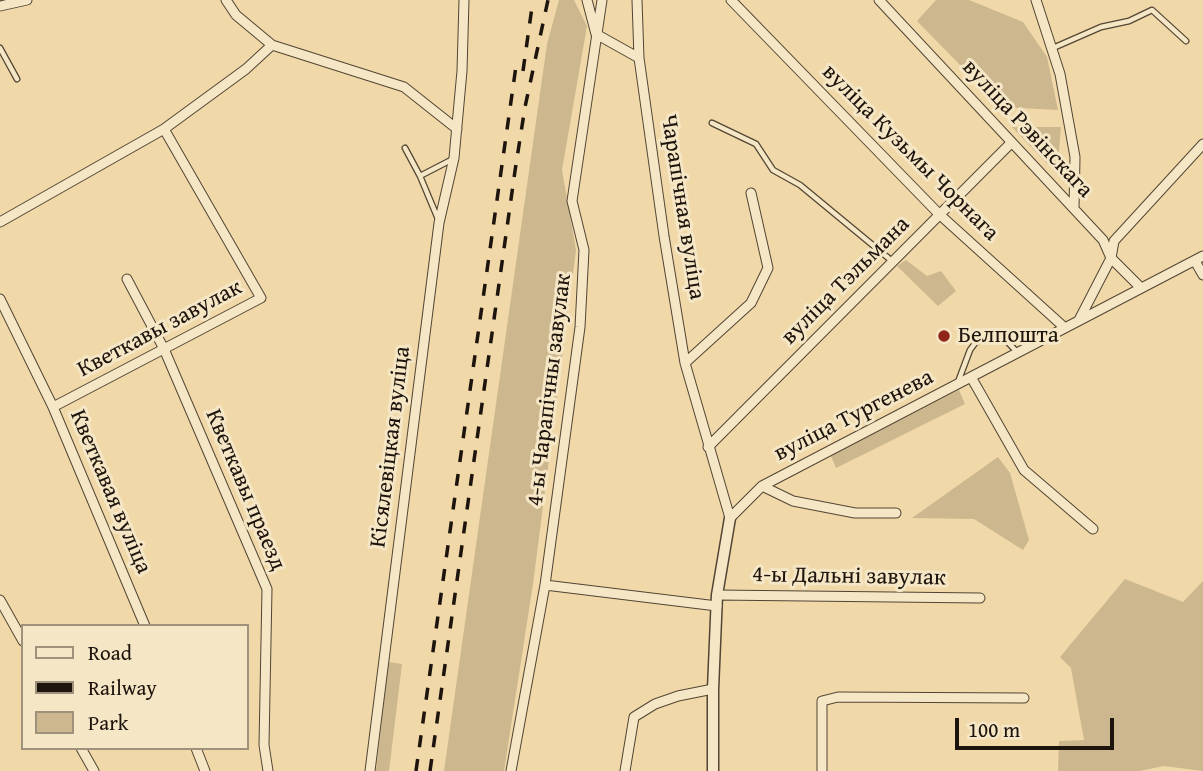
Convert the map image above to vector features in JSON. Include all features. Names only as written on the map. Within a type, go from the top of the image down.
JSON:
[{"type":"street","points":[[3,3],[26,0]]},
{"type":"street","points":[[226,0],[236,15],[272,45],[404,87],[457,129]]},
{"type":"street","name":"Кісялевіцкая вуліца","points":[[370,771],[439,223],[454,158],[464,0]]},
{"type":"street","points":[[587,0],[596,34],[639,58]]},
{"type":"street","name":"4-ы Чарапічны завулак","points":[[511,771],[545,585],[580,327],[584,250],[572,201],[603,0]]},
{"type":"street","name":"Чарапічная вуліца","points":[[637,0],[639,58],[685,363],[730,518],[717,600],[713,771]]},
{"type":"street","name":"вуліца Кузьмы Чорнага","points":[[731,0],[939,214],[1065,328]]},
{"type":"street","name":"вуліца Рэвінскага","points":[[879,0],[1103,240],[1111,258],[1141,288]]},
{"type":"street","points":[[1036,0],[1060,74],[1075,157],[1074,209]]},
{"type":"street","points":[[0,222],[164,129],[246,69],[272,45]]},
{"type":"street","name":"Кветкавы завулак","points":[[53,407],[261,298],[164,129]]},
{"type":"street","name":"вуліца Тэльмана","points":[[708,447],[1011,143]]},
{"type":"street","points":[[1078,321],[1111,258],[1114,242],[1203,144]]},
{"type":"street","name":"Чарапічная вуліца","points":[[685,363],[751,303],[768,268],[751,193]]},
{"type":"street","points":[[1199,259],[1203,275]]},
{"type":"street","name":"вуліца Тургенева","points":[[730,518],[762,486],[1199,259]]},
{"type":"street","name":"Кветкавы праезд","points":[[127,279],[164,349],[267,589],[264,745],[268,771]]},
{"type":"street","name":"Кветкавая вуліца","points":[[0,299],[53,407],[144,624]]},
{"type":"street","points":[[971,377],[1024,470],[1093,529]]},
{"type":"street","points":[[762,486],[793,501],[855,513],[896,513]]},
{"type":"street","points":[[545,585],[717,600]]},
{"type":"street","name":"4-ы Дальні завулак","points":[[717,600],[980,598]]},
{"type":"street","points":[[0,600],[21,637]]},
{"type":"street","points":[[625,771],[634,717],[655,704],[678,696],[713,690]]},
{"type":"street","points":[[822,771],[821,701],[838,696],[1024,698]]},
{"type":"street","points":[[82,750],[94,771]]},
{"type":"street","points":[[197,750],[205,771]]},
{"type":"lane","points":[[1052,49],[1101,27],[1129,21],[1153,10],[1185,41]]},
{"type":"lane","points":[[0,48],[17,79]]},
{"type":"lane","points":[[712,123],[756,144],[774,170],[800,185],[893,261]]},
{"type":"lane","points":[[405,148],[420,176],[439,223]]},
{"type":"lane","points":[[420,176],[454,158]]},
{"type":"lane","points":[[957,384],[970,350],[976,342],[988,336],[1002,337],[1018,353]]},
{"type":"green space","points":[[559,0],[574,0],[587,26],[562,170],[576,250],[533,584],[504,771],[444,771],[547,44]]},
{"type":"green space","points":[[936,0],[969,0],[1023,22],[1047,57],[1058,110],[1001,107],[917,21]]},
{"type":"green space","points":[[1012,127],[1061,127],[1057,174]]},
{"type":"green space","points":[[906,260],[927,276],[941,271],[956,291],[938,306],[897,266]]},
{"type":"green space","points":[[959,390],[965,404],[836,468],[831,456]]},
{"type":"green space","points":[[998,457],[1010,473],[1029,540],[1023,550],[974,519],[912,518]]},
{"type":"green space","points":[[1125,579],[1183,602],[1203,581],[1203,771],[1164,766],[1139,771],[1058,771],[1059,741],[1084,740],[1071,668],[1060,657]]},
{"type":"green space","points":[[388,662],[402,664],[389,771],[376,771]]},
{"type":"railway","points":[[523,71],[533,0]]},
{"type":"railway","points":[[430,771],[515,171],[525,107],[548,0]]},
{"type":"railway","points":[[416,771],[517,59]]},
{"type":"place","name":"Белпошта","points":[[944,336]]}]
